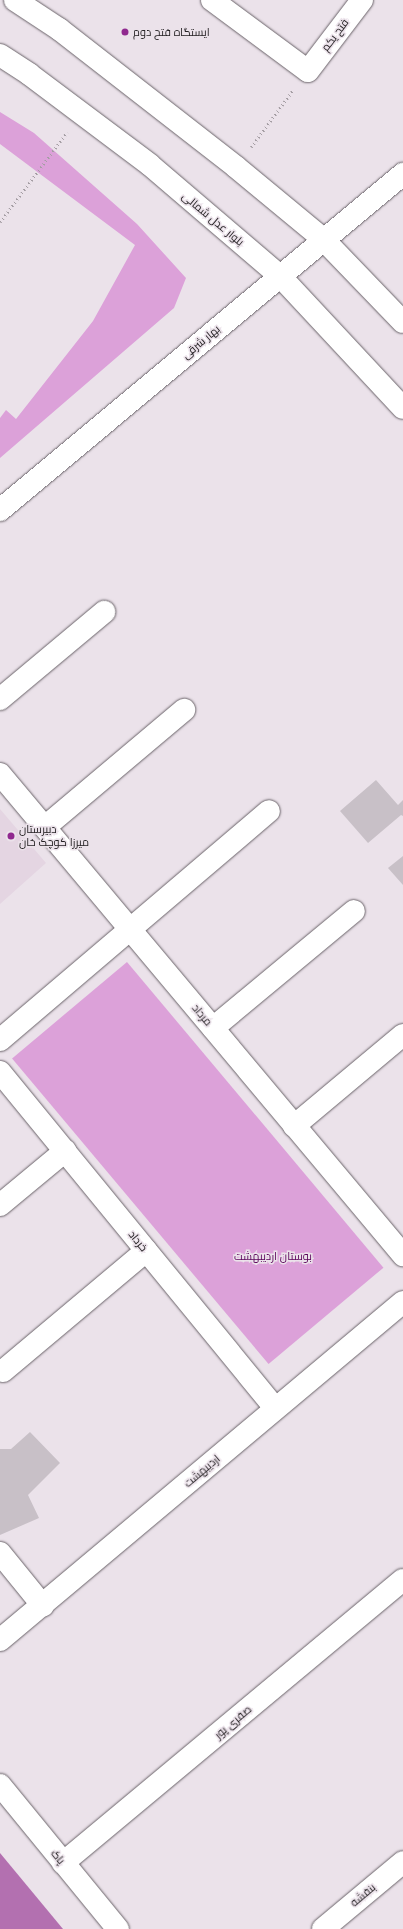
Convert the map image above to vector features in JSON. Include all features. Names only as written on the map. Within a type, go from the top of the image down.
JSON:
[{"type":"street","points":[[15,0],[59,29],[236,167],[323,239],[403,322]]},
{"type":"street","points":[[212,0],[308,71]]},
{"type":"street","name":"فتح یکم","points":[[308,71],[362,0]]},
{"type":"street","name":"بلوار عدل شمالی","points":[[0,55],[150,165],[280,276],[403,408]]},
{"type":"street","name":"بهار شرقی","points":[[0,510],[323,239],[403,174]]},
{"type":"street","points":[[0,699],[104,612]]},
{"type":"street","points":[[45,827],[184,710]]},
{"type":"street","name":"مرداد","points":[[0,774],[403,1255]]},
{"type":"street","points":[[0,1040],[269,811]]},
{"type":"street","points":[[213,1028],[354,911]]},
{"type":"street","points":[[294,1126],[403,1035]]},
{"type":"street","name":"خرداد","points":[[0,1072],[275,1408]]},
{"type":"street","points":[[0,1205],[65,1151]]},
{"type":"street","points":[[3,1371],[146,1251]]},
{"type":"street","name":"اردیبهشت","points":[[0,1640],[43,1606],[275,1408],[403,1302]]},
{"type":"street","points":[[0,1553],[43,1606]]},
{"type":"street","name":"صفری پور","points":[[63,1864],[403,1580]]},
{"type":"street","name":"پاک","points":[[0,1785],[63,1864],[118,1929]]},
{"type":"street","name":"بنفشه","points":[[323,1929],[403,1862]]},
{"type":"path","points":[[236,167],[308,71]]},
{"type":"path","points":[[0,222],[81,114]]},
{"type":"shaded area","name":"دبیرستان میرزا کوچک خان","points":[[0,809],[46,863],[0,904]]},
{"type":"shaded area","points":[[0,1853],[63,1929],[0,1929]]},
{"type":"green space","points":[[0,112],[34,133],[137,224],[186,278],[174,308],[0,458],[0,418],[6,410],[16,419],[93,321],[135,245],[0,144]]},
{"type":"green space","name":"بوستان اردیبهشت","points":[[127,962],[383,1268],[269,1364],[12,1058]]},
{"type":"building","points":[[376,780],[398,805],[403,800],[403,816],[401,815],[368,843],[340,811]]},
{"type":"building","points":[[403,856],[403,885],[388,868]]},
{"type":"building","points":[[30,1432],[60,1463],[28,1495],[39,1518],[0,1535],[0,1449],[11,1449]]},
{"type":"place","name":"ایستگاه فتح دوم","points":[[125,32]]},
{"type":"place","name":"دبیرستان میرزا کوچک خان","points":[[11,836]]}]
